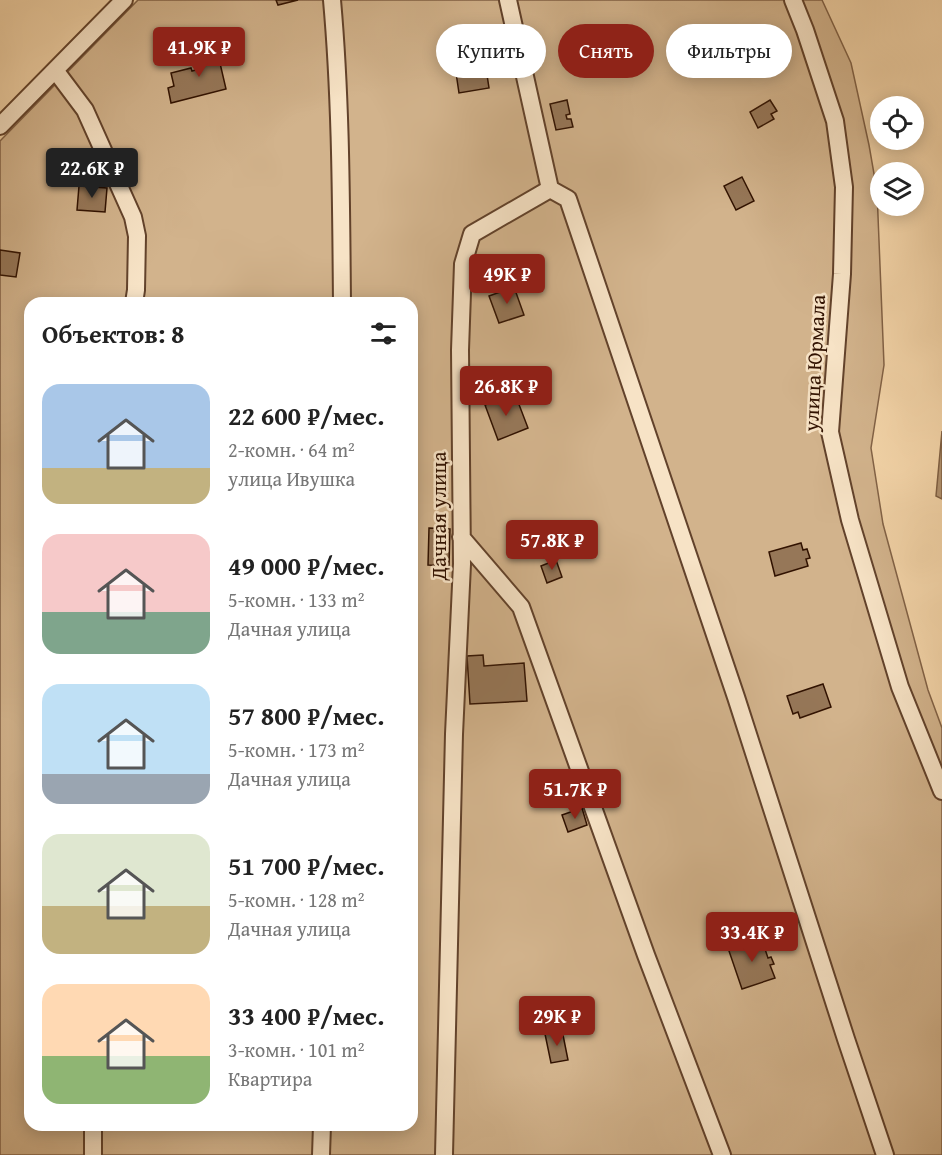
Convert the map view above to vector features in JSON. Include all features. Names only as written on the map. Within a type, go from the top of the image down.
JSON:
[{"type":"street","points":[[0,126],[124,0]]},
{"type":"street","points":[[332,0],[337,59],[342,297]]},
{"type":"street","points":[[508,0],[550,189],[568,200],[729,674],[885,1155]]},
{"type":"street","name":"улица Юрмала","points":[[793,0],[835,122],[844,187],[842,274],[830,432],[850,519],[900,687],[942,791]]},
{"type":"street","points":[[56,70],[85,110],[133,217],[137,236],[135,297]]},
{"type":"street","name":"Дачная улица","points":[[444,1155],[454,734],[462,564],[460,350],[463,264],[472,234],[550,189]]},
{"type":"street","points":[[461,537],[521,607],[646,955],[722,1155]]},
{"type":"street","points":[[93,1131],[93,1155]]},
{"type":"street","points":[[321,1155],[322,1131]]},
{"type":"shaded area","points":[[138,0],[822,0],[851,63],[872,162],[870,162],[870,216],[878,216],[884,365],[871,448],[883,524],[928,690],[942,728],[942,1155],[0,1155],[0,141]]},
{"type":"shaded area","points":[[942,431],[942,499],[936,496]]},
{"type":"building","points":[[276,0],[298,0],[278,5]]},
{"type":"building","points":[[216,46],[226,89],[171,103],[168,88],[174,86],[171,73],[191,68],[192,71],[203,68],[198,51]]},
{"type":"building","points":[[457,78],[487,78],[489,88],[459,93]]},
{"type":"building","points":[[567,100],[570,114],[566,115],[567,119],[571,119],[573,127],[556,130],[550,104]]},
{"type":"building","points":[[770,100],[777,111],[771,114],[774,119],[758,128],[750,112]]},
{"type":"building","points":[[742,177],[754,201],[736,210],[724,186]]},
{"type":"building","points":[[79,186],[107,188],[105,212],[77,210]]},
{"type":"building","points":[[0,250],[20,253],[16,277],[0,275]]},
{"type":"building","points":[[514,287],[524,315],[499,323],[489,296]]},
{"type":"building","points":[[515,394],[528,428],[498,440],[485,405]]},
{"type":"building","points":[[429,528],[450,529],[449,566],[428,565]]},
{"type":"building","points":[[801,543],[803,550],[807,549],[810,558],[806,559],[808,566],[775,576],[769,552]]},
{"type":"building","points":[[556,560],[562,577],[547,583],[541,566]]},
{"type":"building","points":[[483,655],[484,666],[524,663],[527,701],[470,704],[467,656]]},
{"type":"building","points":[[823,684],[831,707],[800,718],[798,712],[793,714],[787,696]]},
{"type":"building","points":[[582,808],[587,825],[568,832],[562,815]]},
{"type":"building","points":[[761,937],[768,958],[771,957],[774,964],[770,965],[775,978],[742,989],[728,948]]},
{"type":"building","points":[[562,1030],[568,1060],[551,1063],[545,1034]]}]
